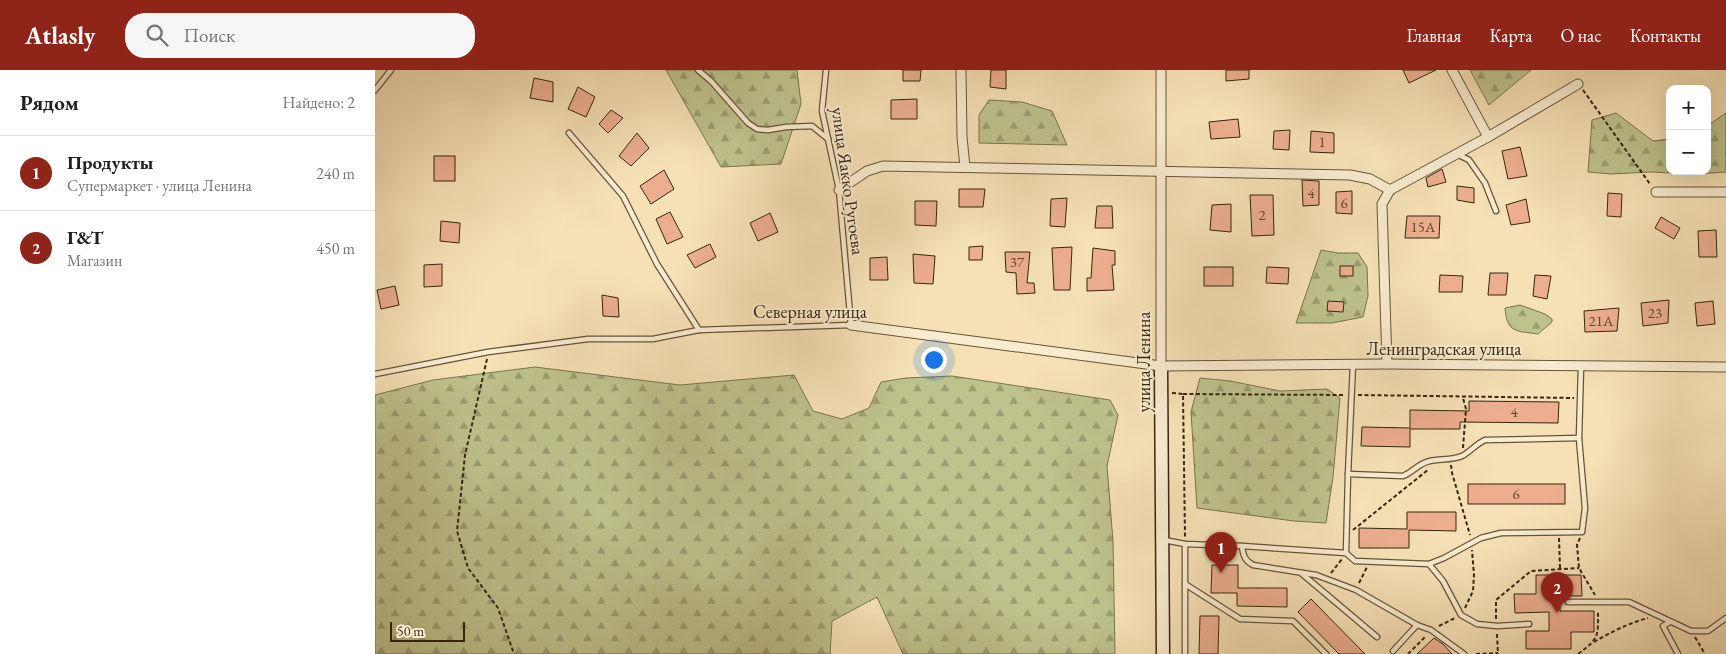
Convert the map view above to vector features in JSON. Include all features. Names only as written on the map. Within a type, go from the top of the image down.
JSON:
[{"type":"street","points":[[961,70],[962,137],[965,168]]},
{"type":"street","name":"улица Ленина","points":[[1161,70],[1163,654]]},
{"type":"street","points":[[1452,70],[1488,137]]},
{"type":"street","points":[[1387,364],[1382,204],[1390,190],[1488,137],[1578,84]]},
{"type":"street","points":[[839,190],[867,171],[883,166],[1350,175],[1371,179],[1390,190]]},
{"type":"street","points":[[1656,192],[1726,192]]},
{"type":"street","name":"Северная улица","points":[[851,325],[1161,366]]},
{"type":"street","name":"Ленинградская улица","points":[[1161,366],[1387,364],[1726,367]]},
{"type":"lane","points":[[375,90],[391,70]]},
{"type":"lane","points":[[698,70],[711,81],[748,123],[757,129],[768,130],[786,126],[812,126],[828,138]]},
{"type":"lane","name":"улица Яакко Ругоева","points":[[826,70],[822,111],[839,190],[851,325]]},
{"type":"lane","points":[[569,133],[623,196],[657,264],[699,330]]},
{"type":"lane","points":[[1457,154],[1469,160],[1485,183],[1496,211]]},
{"type":"lane","name":"Северная улица","points":[[375,374],[488,352],[588,339],[653,339],[699,330],[851,325]]},
{"type":"lane","points":[[1346,554],[1353,364]]},
{"type":"lane","points":[[1163,540],[1185,544],[1242,546],[1346,554],[1355,561],[1429,564],[1445,558],[1481,538],[1501,533],[1583,532],[1585,508],[1579,438],[1581,366]]},
{"type":"lane","points":[[1348,474],[1403,476],[1410,474],[1418,466],[1429,461],[1462,456],[1485,440],[1579,438]]},
{"type":"lane","points":[[1185,544],[1185,654]]},
{"type":"lane","points":[[1242,546],[1243,554],[1248,562],[1253,565],[1316,575],[1356,590],[1417,625],[1431,630],[1464,654]]},
{"type":"lane","points":[[1429,564],[1443,581],[1461,616],[1477,624],[1497,626],[1529,624]]},
{"type":"lane","points":[[1300,573],[1377,637]]},
{"type":"lane","points":[[1185,584],[1239,620],[1293,620],[1326,654]]},
{"type":"lane","points":[[1568,602],[1629,602],[1691,631],[1707,631],[1726,618]]},
{"type":"lane","points":[[1670,622],[1663,626],[1678,654]]},
{"type":"lane","points":[[1393,650],[1417,625]]},
{"type":"path","points":[[1578,84],[1656,192]]},
{"type":"path","points":[[488,352],[465,455],[457,532],[468,568],[498,608],[514,654]]},
{"type":"path","points":[[1161,393],[1580,398]]},
{"type":"path","points":[[1183,394],[1185,544]]},
{"type":"path","points":[[1462,456],[1466,409],[1463,397]]},
{"type":"path","points":[[1408,654],[1431,630],[1461,616],[1473,591],[1472,544],[1452,473],[1450,458]]},
{"type":"path","points":[[1347,538],[1358,525],[1415,482],[1439,460]]},
{"type":"path","points":[[1583,532],[1577,545],[1579,568],[1594,591],[1597,602],[1597,631],[1594,642]]},
{"type":"path","points":[[1559,533],[1560,568]]},
{"type":"path","points":[[1327,579],[1346,554]]},
{"type":"path","points":[[1356,590],[1369,562]]},
{"type":"path","points":[[1476,654],[1498,653],[1496,600],[1531,571],[1579,568]]},
{"type":"path","points":[[1578,654],[1611,632],[1637,621],[1659,616]]},
{"type":"path","points":[[1691,631],[1705,654]]},
{"type":"green space","points":[[666,70],[797,70],[801,104],[781,164],[721,167]]},
{"type":"green space","points":[[1470,70],[1531,70],[1489,105]]},
{"type":"green space","points":[[989,100],[1022,102],[1052,111],[1067,145],[979,143],[979,115]]},
{"type":"green space","points":[[1616,113],[1653,141],[1666,139],[1666,173],[1611,174],[1588,172],[1592,120]]},
{"type":"green space","points":[[1726,113],[1726,172],[1711,173],[1711,123]]},
{"type":"green space","points":[[1321,250],[1338,253],[1358,253],[1367,267],[1368,296],[1363,317],[1332,323],[1296,323]]},
{"type":"green space","points":[[1520,305],[1545,314],[1552,319],[1552,322],[1538,334],[1514,329],[1508,322],[1505,308]]},
{"type":"green space","points":[[535,367],[680,385],[794,375],[813,411],[842,419],[869,408],[881,382],[906,378],[952,376],[1110,400],[1118,415],[1107,466],[1113,541],[1115,654],[903,654],[877,597],[832,621],[830,654],[375,654],[375,395],[433,380]]},
{"type":"green space","points":[[1200,378],[1230,381],[1280,391],[1327,389],[1340,398],[1333,477],[1326,523],[1294,521],[1197,508],[1191,412]]},
{"type":"building","points":[[903,70],[921,70],[920,81],[903,81]]},
{"type":"building","points":[[991,70],[1006,70],[1006,89],[990,87]]},
{"type":"building","points":[[1226,70],[1249,70],[1249,79],[1226,81]]},
{"type":"building","points":[[1403,70],[1436,70],[1409,83]]},
{"type":"building","points":[[534,78],[553,82],[553,102],[530,98]]},
{"type":"building","points":[[578,87],[595,97],[586,117],[568,109]]},
{"type":"building","points":[[917,99],[917,119],[891,119],[891,100]]},
{"type":"building","points":[[611,110],[623,118],[608,133],[599,124]]},
{"type":"building","points":[[1238,119],[1240,137],[1211,139],[1209,122]]},
{"type":"building","points":[[1290,130],[1289,150],[1273,149],[1274,131]]},
{"type":"building","points":[[1311,131],[1334,133],[1334,153],[1310,152]]},
{"type":"building","points":[[637,133],[649,148],[631,166],[619,156]]},
{"type":"building","points":[[1520,147],[1527,176],[1508,179],[1502,151]]},
{"type":"building","points":[[434,156],[455,156],[455,181],[434,181]]},
{"type":"building","points":[[1442,169],[1446,182],[1428,187],[1426,178]]},
{"type":"building","points":[[664,170],[674,189],[651,204],[640,186]]},
{"type":"building","points":[[1302,180],[1319,181],[1319,205],[1303,206]]},
{"type":"building","points":[[1457,186],[1474,188],[1474,203],[1457,200]]},
{"type":"building","points":[[959,189],[985,189],[983,207],[959,207]]},
{"type":"building","points":[[1352,191],[1352,214],[1336,213],[1336,192]]},
{"type":"building","points":[[1608,193],[1622,194],[1621,217],[1607,216]]},
{"type":"building","points":[[1250,195],[1273,195],[1274,235],[1252,236]]},
{"type":"building","points":[[1067,198],[1065,227],[1050,226],[1051,199]]},
{"type":"building","points":[[1526,199],[1530,222],[1511,225],[1506,205]]},
{"type":"building","points":[[915,201],[937,201],[936,226],[915,225]]},
{"type":"building","points":[[1231,204],[1231,232],[1210,230],[1212,205]]},
{"type":"building","points":[[1097,206],[1112,206],[1113,228],[1095,228]]},
{"type":"building","points":[[670,212],[683,237],[667,244],[656,219]]},
{"type":"building","points":[[770,213],[778,232],[758,241],[750,223]]},
{"type":"building","points":[[1407,216],[1440,216],[1439,238],[1405,238]]},
{"type":"building","points":[[1661,217],[1680,228],[1674,239],[1655,228]]},
{"type":"building","points":[[441,221],[460,223],[459,243],[440,241]]},
{"type":"building","points":[[1716,230],[1717,257],[1699,257],[1698,231]]},
{"type":"building","points":[[710,244],[716,257],[695,268],[687,255]]},
{"type":"building","points":[[983,246],[982,260],[969,260],[969,247]]},
{"type":"building","points":[[1072,247],[1070,290],[1054,290],[1052,248]]},
{"type":"building","points":[[1093,248],[1115,251],[1115,265],[1112,265],[1114,290],[1087,291],[1087,278],[1091,278]]},
{"type":"building","points":[[1005,252],[1030,252],[1027,283],[1034,283],[1035,293],[1017,294],[1016,273],[1006,272]]},
{"type":"building","points":[[913,254],[935,256],[933,284],[914,283]]},
{"type":"building","points":[[887,257],[888,280],[870,280],[870,258]]},
{"type":"building","points":[[442,264],[442,286],[424,287],[424,265]]},
{"type":"building","points":[[1340,266],[1353,266],[1353,276],[1340,276]]},
{"type":"building","points":[[1204,267],[1233,267],[1233,286],[1204,286]]},
{"type":"building","points":[[1267,267],[1289,268],[1288,284],[1266,283]]},
{"type":"building","points":[[1490,273],[1508,273],[1506,295],[1488,295]]},
{"type":"building","points":[[1440,275],[1463,276],[1462,292],[1439,292]]},
{"type":"building","points":[[1535,275],[1551,276],[1547,299],[1533,296]]},
{"type":"building","points":[[395,286],[399,305],[381,309],[377,290]]},
{"type":"building","points":[[602,295],[618,298],[619,317],[603,316]]},
{"type":"building","points":[[1669,300],[1668,323],[1643,326],[1641,303]]},
{"type":"building","points":[[1328,301],[1344,302],[1343,312],[1327,311]]},
{"type":"building","points":[[1713,301],[1715,324],[1697,326],[1695,303]]},
{"type":"building","points":[[1619,308],[1617,331],[1585,332],[1584,311]]},
{"type":"building","points":[[1469,401],[1559,402],[1558,423],[1460,422],[1460,429],[1410,429],[1410,447],[1361,446],[1362,427],[1410,428],[1410,410],[1469,411]]},
{"type":"building","points":[[1468,484],[1565,484],[1565,504],[1468,504]]},
{"type":"building","points":[[1407,512],[1456,512],[1456,531],[1409,530],[1409,548],[1359,548],[1359,528],[1407,529]]},
{"type":"building","points":[[1212,565],[1238,565],[1238,588],[1287,588],[1287,607],[1237,606],[1237,593],[1211,593]]},
{"type":"building","points":[[1536,575],[1581,575],[1582,596],[1560,596],[1560,611],[1594,611],[1594,632],[1571,632],[1571,649],[1526,649],[1526,631],[1549,631],[1549,612],[1515,613],[1514,594],[1536,594]]},
{"type":"building","points":[[1311,599],[1365,654],[1339,654],[1298,612]]},
{"type":"building","points":[[1200,616],[1219,616],[1218,654],[1199,654]]},
{"type":"building","points":[[1434,638],[1443,644],[1452,654],[1417,654]]},
{"type":"place","name":"Продукты","points":[[1221,573]]},
{"type":"place","name":"Г&Т","points":[[1557,613]]}]
